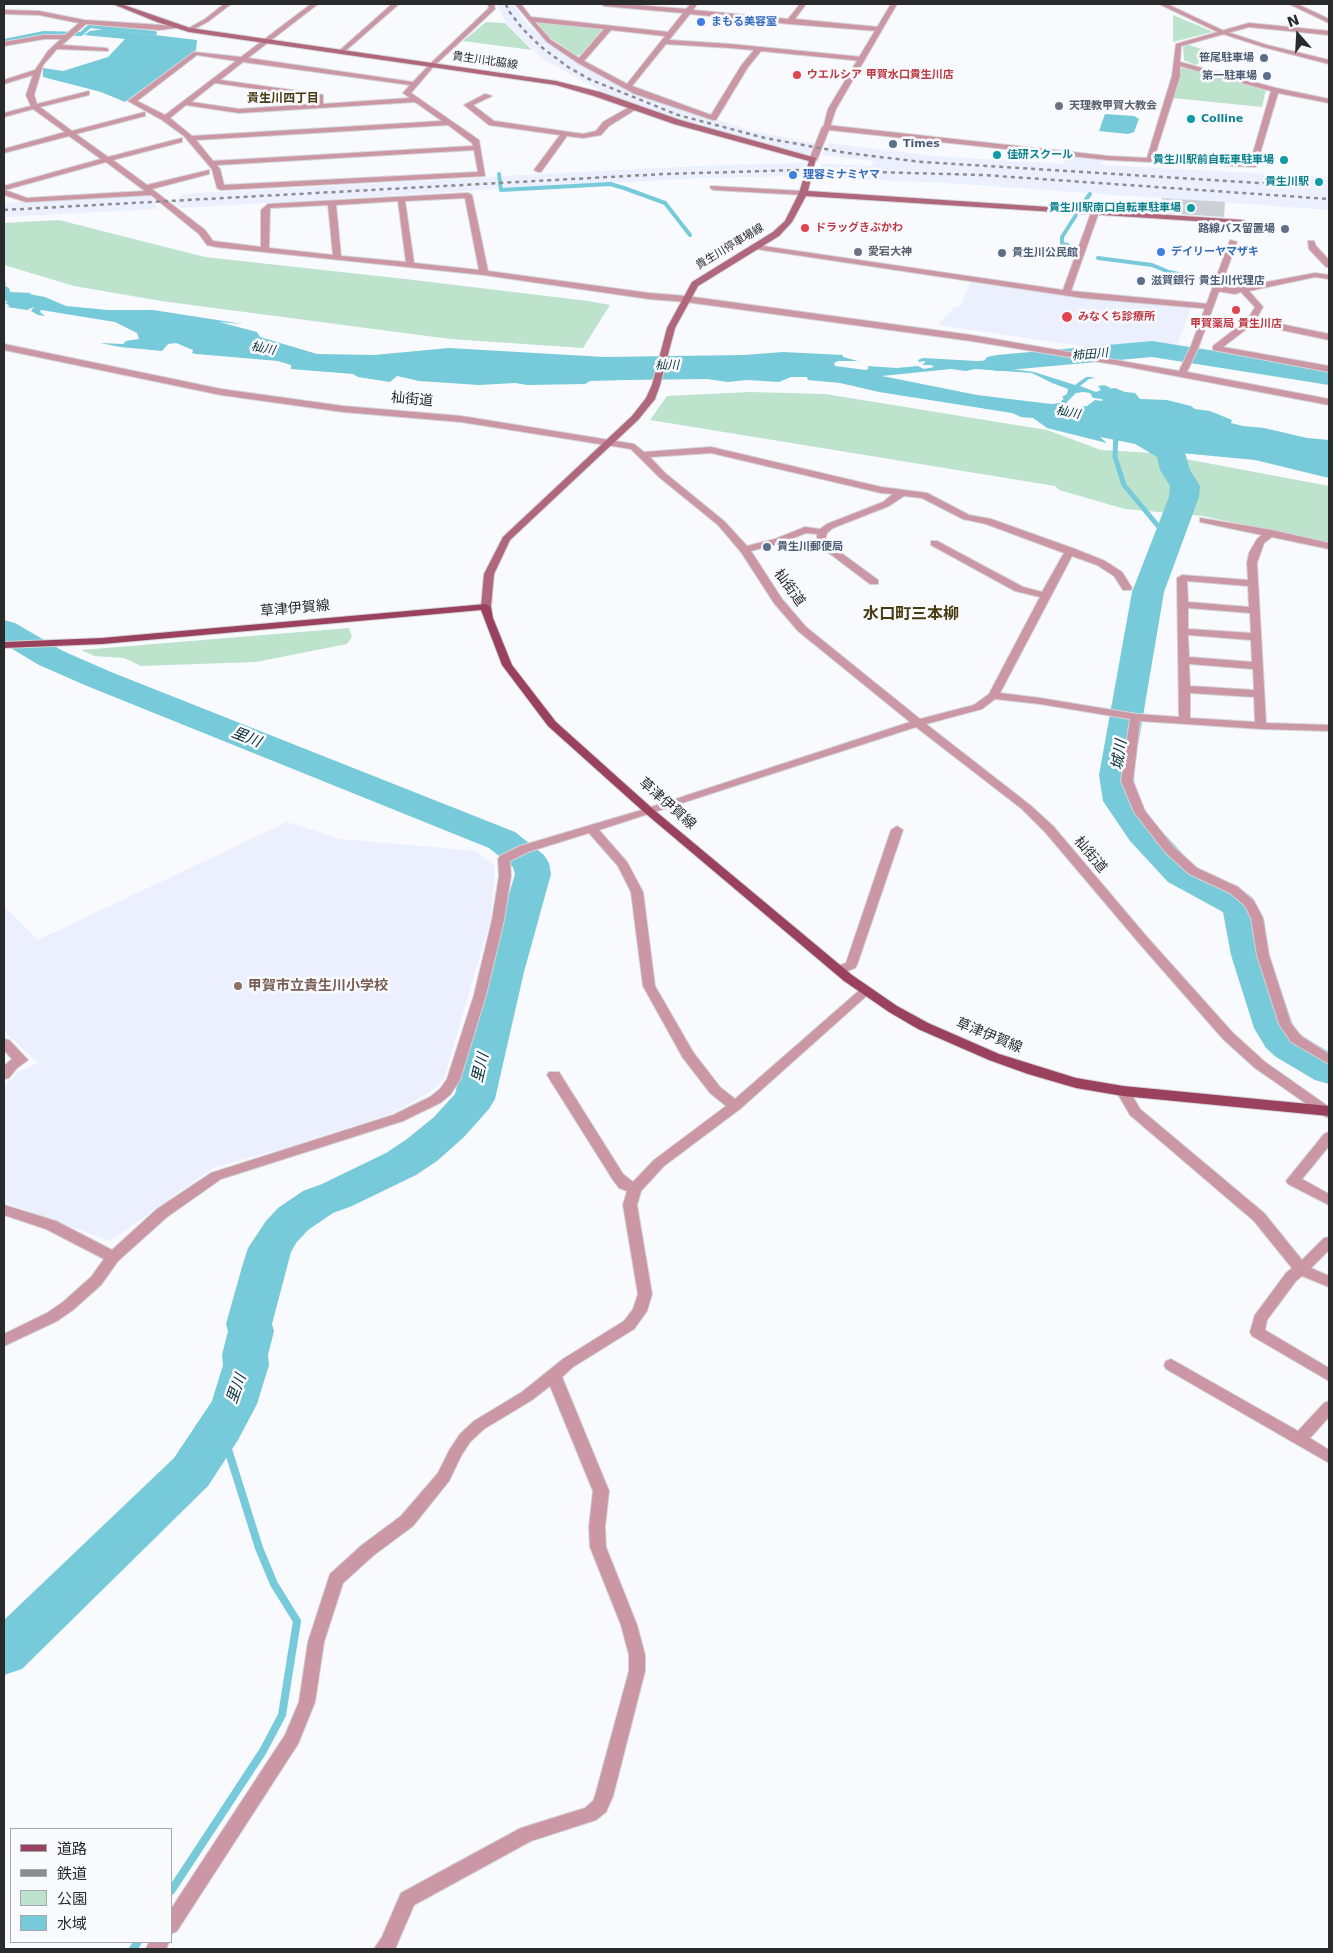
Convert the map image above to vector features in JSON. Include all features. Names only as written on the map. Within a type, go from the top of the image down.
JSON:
[{"type":"main road","name":"貴生川北脇線","points":[[116,4],[189,30],[556,83],[597,94],[677,122],[813,160]]},
{"type":"main road","points":[[813,160],[803,193],[1243,222]]},
{"type":"main road","name":"貴生川停車場線","points":[[486,607],[489,574],[506,539],[585,462],[609,443],[635,418],[650,399],[656,385],[671,328],[695,284],[776,234],[788,222],[803,193]]},
{"type":"main road","name":"草津伊賀線","points":[[4,645],[102,641],[268,628],[486,607],[488,618],[507,665],[552,724],[649,811],[840,970],[866,991],[923,1026],[994,1057],[1032,1071],[1076,1083],[1123,1091],[1329,1112]]},
{"type":"street","points":[[4,10],[14,4]]},
{"type":"street","points":[[211,4],[227,5]]},
{"type":"street","points":[[165,118],[315,4]]},
{"type":"street","points":[[340,52],[396,4]]},
{"type":"street","points":[[415,84],[196,53],[132,101],[165,118],[191,138],[216,168],[221,188],[482,174],[476,142],[407,93],[432,66],[493,8],[491,4]]},
{"type":"street","points":[[518,4],[528,19],[549,41],[580,62],[628,87],[713,118],[745,66],[759,49]]},
{"type":"street","points":[[604,4],[878,30]]},
{"type":"street","points":[[628,87],[694,4]]},
{"type":"street","points":[[789,22],[803,4]]},
{"type":"street","points":[[813,160],[832,109],[894,4]]},
{"type":"street","points":[[1162,4],[1222,32],[1265,46],[1329,62]]},
{"type":"street","points":[[1292,4],[1329,21]]},
{"type":"street","points":[[189,30],[227,5]]},
{"type":"street","points":[[4,10],[42,10],[84,22],[159,28],[174,26]]},
{"type":"street","points":[[528,19],[670,34]]},
{"type":"street","points":[[84,22],[45,57],[36,72],[30,95],[35,107],[169,205],[202,232],[210,243],[216,245],[484,273],[569,284],[684,303],[1032,348],[1182,373],[1329,402]]},
{"type":"street","points":[[1150,160],[1176,76],[1178,45],[1249,25],[1329,33]]},
{"type":"street","points":[[580,62],[609,28]]},
{"type":"street","points":[[4,44],[69,35]]},
{"type":"street","points":[[663,42],[862,59]]},
{"type":"street","points":[[56,46],[106,50]]},
{"type":"street","points":[[1177,64],[1187,65],[1275,90],[1329,101]]},
{"type":"street","points":[[4,82],[36,72]]},
{"type":"street","points":[[215,81],[313,95],[320,97],[319,106]]},
{"type":"street","points":[[826,127],[1108,158],[1253,165],[1275,90]]},
{"type":"street","points":[[4,115],[86,94]]},
{"type":"street","points":[[488,96],[468,105],[492,123],[584,136],[598,133],[606,124],[634,108]]},
{"type":"street","points":[[185,103],[239,110],[416,100]]},
{"type":"street","points":[[4,150],[142,114]]},
{"type":"street","points":[[191,138],[449,123]]},
{"type":"street","points":[[538,170],[565,134]]},
{"type":"street","points":[[4,190],[179,140]]},
{"type":"street","points":[[212,163],[477,148]]},
{"type":"street","points":[[4,190],[26,200],[149,190],[206,172]]},
{"type":"street","points":[[714,188],[803,193]]},
{"type":"street","points":[[265,250],[265,210],[268,206],[468,194],[484,273]]},
{"type":"street","points":[[401,198],[410,265]]},
{"type":"street","points":[[332,202],[337,258]]},
{"type":"street","points":[[1066,292],[1094,212]]},
{"type":"street","points":[[1182,373],[1233,242]]},
{"type":"street","points":[[1311,243],[1312,247],[1329,265]]},
{"type":"street","points":[[756,247],[1124,300],[1167,301],[1209,307]]},
{"type":"street","points":[[1216,288],[1235,291],[1315,276],[1329,277]]},
{"type":"street","points":[[1244,290],[1258,307],[1251,321],[1216,348],[1329,369]]},
{"type":"street","points":[[1251,321],[1329,337]]},
{"type":"street","name":"杣街道","points":[[4,347],[221,392],[343,409],[460,419],[634,447],[662,475],[706,509],[745,550],[789,616],[918,723],[1026,807],[1049,829],[1142,940],[1228,1036],[1260,1065],[1329,1112]]},
{"type":"street","points":[[642,455],[711,450],[901,493],[924,495],[966,518],[988,521],[1072,551],[1109,567],[1118,574],[1127,588]]},
{"type":"street","points":[[874,582],[820,542],[822,532],[830,526],[886,504],[901,493]]},
{"type":"street","points":[[1203,520],[1329,546]]},
{"type":"street","points":[[745,550],[778,541],[806,530],[822,532]]},
{"type":"street","points":[[1260,726],[1253,583],[1254,553],[1260,541],[1272,534]]},
{"type":"street","points":[[934,544],[1019,589],[1046,596]]},
{"type":"street","points":[[4,1340],[68,1306],[96,1280],[113,1257],[162,1214],[216,1176],[398,1118],[436,1100],[446,1092],[453,1080],[480,995],[498,920],[504,876],[504,859],[524,849],[649,811],[918,723],[978,706],[993,696],[1066,556],[1072,551]]},
{"type":"street","points":[[1185,720],[1182,578],[1253,583]]},
{"type":"street","points":[[1183,605],[1255,610]]},
{"type":"street","points":[[1184,632],[1256,637]]},
{"type":"street","points":[[1184,660],[1258,666]]},
{"type":"street","points":[[1185,689],[1259,694]]},
{"type":"street","points":[[993,696],[1040,701],[1135,717],[1260,726],[1329,728]]},
{"type":"street","points":[[1135,717],[1127,781],[1140,812],[1169,849],[1193,871],[1234,890],[1250,904],[1257,918],[1263,955],[1285,1024],[1296,1039],[1329,1060]]},
{"type":"street","points":[[591,828],[623,865],[637,892],[649,986],[688,1055],[715,1090],[735,1106]]},
{"type":"street","points":[[840,970],[851,964],[896,830]]},
{"type":"street","points":[[172,1923],[292,1739],[307,1702],[316,1642],[336,1579],[368,1550],[408,1521],[444,1477],[454,1453],[465,1438],[479,1425],[528,1396],[553,1374],[629,1325],[640,1311],[645,1294],[630,1204],[635,1189],[659,1163],[735,1106],[866,991]]},
{"type":"street","points":[[4,1043],[21,1060],[12,1065],[4,1075]]},
{"type":"street","points":[[554,1075],[618,1178],[624,1184],[635,1189]]},
{"type":"street","points":[[1123,1091],[1129,1104],[1136,1112],[1259,1217],[1300,1269],[1329,1282]]},
{"type":"street","points":[[1329,1137],[1293,1181],[1329,1200]]},
{"type":"street","points":[[4,1210],[50,1226],[113,1257]]},
{"type":"street","points":[[1329,1242],[1291,1277],[1260,1319],[1257,1332],[1329,1375]]},
{"type":"street","points":[[1171,1365],[1329,1457]]},
{"type":"street","points":[[383,1949],[389,1942],[407,1899],[527,1834],[590,1814],[600,1806],[604,1796],[637,1671],[637,1655],[629,1626],[598,1548],[597,1527],[602,1501],[601,1491],[553,1374]]},
{"type":"street","points":[[1300,1439],[1329,1407]]},
{"type":"shaded area","points":[[497,4],[513,4],[528,25],[551,45],[587,69],[628,90],[748,130],[816,144],[811,149],[810,155],[801,153],[702,128],[605,95],[607,94],[543,59],[506,23]]},
{"type":"shaded area","points":[[829,143],[933,156],[1064,164],[1063,155],[1100,160],[1102,165],[1329,177],[1329,210],[949,183],[817,178],[821,164],[871,166],[874,161],[822,155]]},
{"type":"shaded area","points":[[806,163],[801,176],[701,178],[505,189],[502,176],[721,165]]},
{"type":"shaded area","points":[[497,177],[500,187],[498,189],[182,208],[174,202],[182,194]]},
{"type":"shaded area","points":[[148,195],[154,199],[157,209],[4,217],[4,203]]},
{"type":"shaded area","name":"みなくち診療所","points":[[971,281],[1116,301],[1191,308],[1176,347],[1145,343],[1094,348],[938,325],[954,307],[960,306]]},
{"type":"shaded area","name":"甲賀市立貴生川小学校","points":[[287,822],[340,839],[477,851],[495,866],[491,918],[444,1078],[433,1090],[393,1113],[281,1149],[213,1168],[110,1241],[4,1202],[4,1087],[18,1072],[38,1063],[4,1031],[4,906],[38,940]]},
{"type":"green space","points":[[1173,15],[1211,31],[1212,32],[1173,42]]},
{"type":"green space","points":[[486,22],[505,23],[532,50],[463,41]]},
{"type":"green space","points":[[537,22],[599,28],[602,30],[577,56],[549,37]]},
{"type":"green space","points":[[1187,44],[1220,54],[1195,65],[1184,60],[1183,46]]},
{"type":"green space","points":[[1186,66],[1266,90],[1262,107],[1173,98],[1180,67]]},
{"type":"green space","points":[[59,220],[205,257],[414,280],[610,305],[583,348],[450,339],[161,301],[74,286],[4,265],[4,223]]},
{"type":"green space","points":[[750,392],[825,394],[1047,430],[1101,450],[1154,453],[1329,486],[1329,544],[1203,516],[1125,509],[1059,490],[1055,486],[650,420],[667,396]]},
{"type":"green space","points":[[349,628],[352,637],[347,644],[256,662],[141,666],[124,658],[94,656],[81,650]]},
{"type":"water","points":[[104,29],[197,40],[196,50],[125,102],[101,92],[43,77],[43,68],[63,71],[108,57],[125,39],[84,35],[90,31]]},
{"type":"water","points":[[1105,114],[1134,116],[1139,119],[1134,132],[1128,134],[1099,131]]},
{"type":"water","name":"杣川","points":[[4,281],[6,283],[5,286],[9,288],[10,292],[32,293],[29,294],[45,297],[66,306],[108,310],[153,310],[243,324],[219,322],[257,332],[260,337],[317,354],[374,355],[449,348],[604,357],[744,355],[783,352],[843,355],[843,357],[858,361],[838,361],[834,363],[835,366],[866,370],[869,368],[867,366],[897,368],[918,366],[924,369],[934,367],[922,364],[925,361],[919,362],[918,360],[923,358],[977,361],[1047,357],[1053,359],[990,366],[1034,372],[1075,385],[1086,377],[1091,377],[1095,378],[1089,379],[1080,386],[1096,392],[1101,390],[1098,386],[1104,385],[1111,388],[1106,389],[1115,388],[1135,393],[1140,399],[1167,400],[1191,406],[1195,409],[1210,411],[1232,420],[1231,423],[1243,426],[1264,428],[1307,438],[1329,440],[1329,478],[1255,460],[1181,453],[1100,437],[1107,443],[1047,428],[1033,418],[1021,417],[1012,413],[879,392],[840,383],[808,380],[807,377],[791,377],[779,382],[747,380],[728,382],[707,379],[590,381],[585,384],[527,385],[515,383],[479,385],[419,381],[397,376],[390,382],[358,377],[353,374],[291,369],[291,365],[278,361],[196,354],[192,353],[193,350],[176,343],[168,344],[162,351],[120,347],[100,343],[123,344],[126,341],[139,339],[137,333],[115,322],[41,310],[40,312],[45,316],[38,315],[31,311],[34,307],[27,310],[7,307],[10,306],[4,300]],"holes":[[[951,369],[1032,373],[1068,389],[1067,394],[1062,397],[1064,399],[1061,403],[1051,404],[977,395],[882,376]],[[1076,393],[1090,393],[1093,398],[1102,399],[1103,401],[1095,400],[1087,406],[1075,408],[1060,406]]]},
{"type":"building","name":"貴生川駅南口自転車駐車場","points":[[1162,198],[1225,202],[1224,217],[1163,213]]},
{"type":"waterway","points":[[4,41],[44,33],[81,34],[90,26],[155,33]]},
{"type":"waterway","points":[[499,174],[501,190],[610,184],[624,188],[665,203],[690,235]]},
{"type":"waterway","points":[[1079,209],[1090,194]]},
{"type":"waterway","points":[[1073,251],[1068,245],[1062,244],[1062,237],[1076,215]]},
{"type":"waterway","points":[[1098,258],[1152,265],[1169,272],[1197,278]]},
{"type":"waterway","name":"柿田川","points":[[1164,351],[1167,347]]},
{"type":"waterway","name":"柿田川","points":[[997,363],[1152,349],[1329,377]]},
{"type":"waterway","name":"城川","points":[[1120,423],[1170,453],[1175,470],[1185,486],[1184,497],[1148,592],[1116,775],[1121,801],[1143,833],[1181,874],[1231,899],[1240,906],[1245,920],[1250,955],[1274,1028],[1280,1038],[1290,1047],[1329,1070]]},
{"type":"waterway","points":[[1116,432],[1115,457],[1124,485],[1168,538]]},
{"type":"waterway","name":"里川","points":[[4,630],[51,658],[99,679],[502,840],[531,863],[533,874],[505,972],[474,1099],[449,1127],[422,1150],[401,1164],[337,1195],[318,1202],[293,1219],[281,1232],[270,1248],[264,1267],[249,1324],[251,1331],[245,1355],[246,1365],[234,1404],[221,1427],[191,1472],[4,1653]]},
{"type":"waterway","points":[[172,1889],[263,1751],[282,1715],[297,1621],[274,1584],[259,1548],[221,1427]]},
{"type":"waterway","points":[[133,1949],[137,1943]]},
{"type":"railway","points":[[506,4],[508,10],[522,28],[540,46],[568,67],[589,79],[678,115],[765,138],[847,153],[922,162],[1307,186]]},
{"type":"railway","points":[[4,210],[664,174],[800,170],[983,175],[1329,199]]},
{"type":"place","name":"まもる美容室","points":[[701,22]]},
{"type":"place","name":"笹尾駐車場","points":[[1264,58]]},
{"type":"place","name":"ウエルシア 甲賀水口貴生川店","points":[[797,75]]},
{"type":"place","name":"第一駐車場","points":[[1267,76]]},
{"type":"place","name":"天理教甲賀大教会","points":[[1059,106]]},
{"type":"place","name":"Colline","points":[[1191,119]]},
{"type":"place","name":"Times","points":[[893,144]]},
{"type":"place","name":"佳研スクール","points":[[997,155]]},
{"type":"place","name":"貴生川駅前自転車駐車場","points":[[1284,160]]},
{"type":"place","name":"理容ミナミヤマ","points":[[793,175]]},
{"type":"place","name":"貴生川駅","points":[[1319,182]]},
{"type":"place","name":"貴生川駅南口自転車駐車場","points":[[1191,208]]},
{"type":"place","name":"ドラッグきぶかわ","points":[[805,228]]},
{"type":"place","name":"路線バス留置場","points":[[1285,229]]},
{"type":"place","name":"愛宕大神","points":[[858,252]]},
{"type":"place","name":"デイリーヤマザキ","points":[[1161,252]]},
{"type":"place","name":"貴生川公民館","points":[[1002,253]]},
{"type":"place","name":"滋賀銀行 貴生川代理店","points":[[1141,281]]},
{"type":"place","name":"甲賀薬局 貴生川店","points":[[1236,310]]},
{"type":"place","name":"みなくち診療所","points":[[1067,317]]},
{"type":"place","name":"貴生川郵便局","points":[[767,547]]},
{"type":"place","name":"甲賀市立貴生川小学校","points":[[238,986]]},
{"type":"district","name":"貴生川四丁目","points":[[283,99]]},
{"type":"district","name":"水口町三本柳","points":[[911,615]]}]
